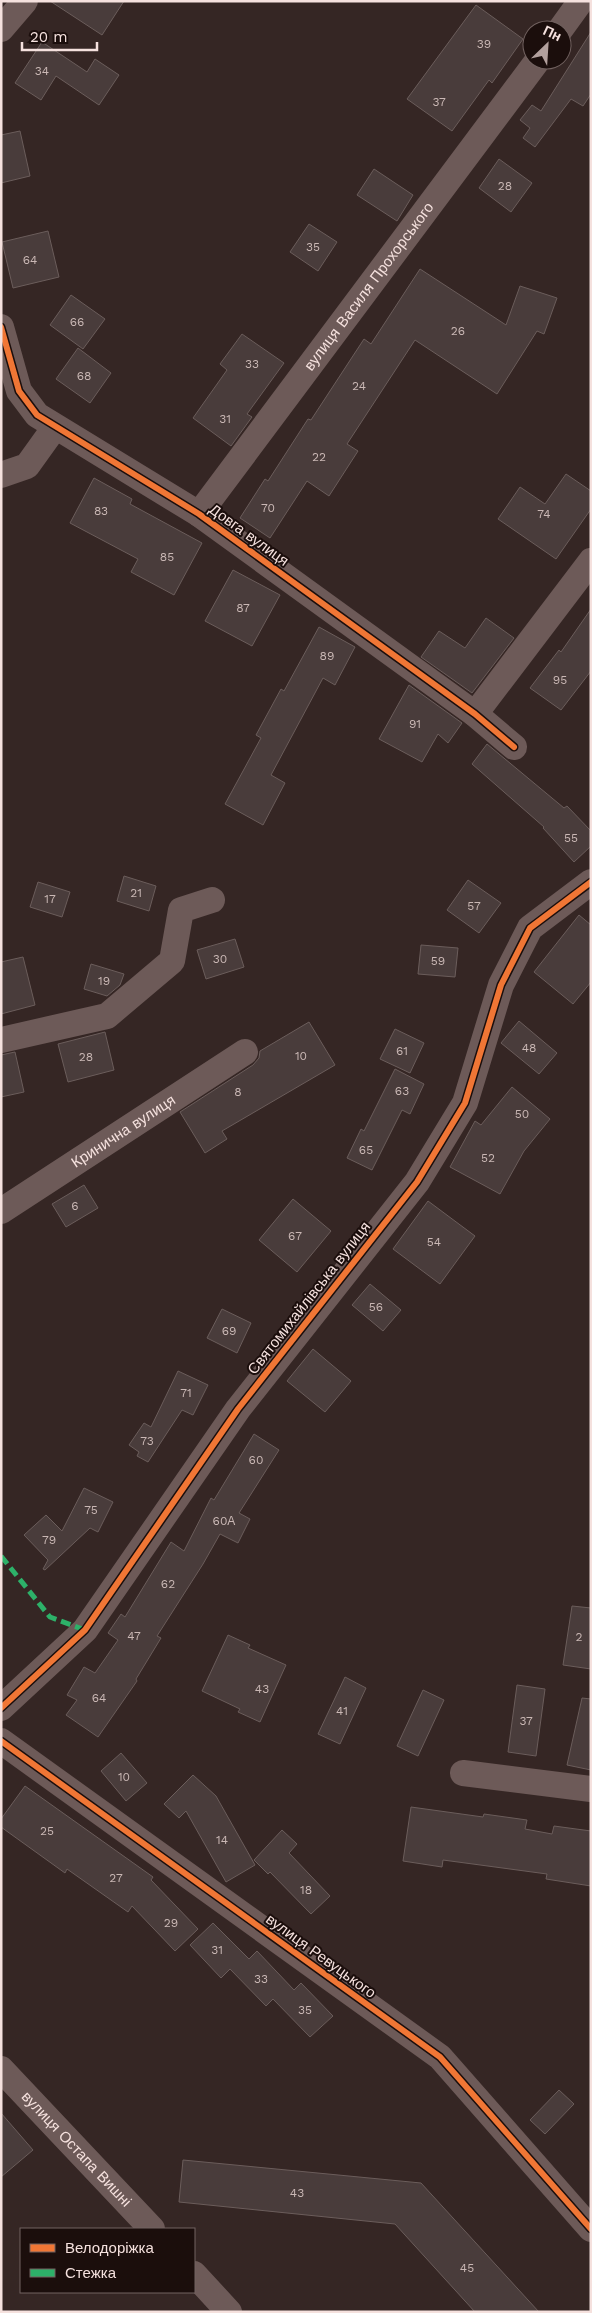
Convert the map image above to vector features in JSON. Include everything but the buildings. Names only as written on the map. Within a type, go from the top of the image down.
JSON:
[{"type":"street","points":[[1,29],[25,1]]},
{"type":"street","points":[[568,20],[582,1]]},
{"type":"street","name":"вулиця Василя Прохорського","points":[[199,514],[531,70]]},
{"type":"street","name":"Довга вулиця","points":[[1,327],[19,390],[37,415],[199,514],[475,714],[514,747]]},
{"type":"street","points":[[1,475],[28,466],[55,426]]},
{"type":"street","points":[[475,714],[591,561]]},
{"type":"street","name":"Святомихайлівська вулиця","points":[[1,1708],[85,1630],[238,1409],[417,1182],[465,1103],[501,986],[530,928],[591,882]]},
{"type":"street","points":[[1,1040],[107,1016],[172,961],[182,910],[212,900]]},
{"type":"street","name":"Кринична вулиця","points":[[1,1211],[245,1052]]},
{"type":"street","name":"вулиця Ревуцького","points":[[1,1741],[440,2057],[591,2229]]},
{"type":"street","points":[[463,1773],[591,1789]]},
{"type":"street","name":"вулиця Остапа Вишні","points":[[1,2069],[151,2228]]},
{"type":"street","points":[[195,2275],[229,2312]]},
{"type":"marked path","points":[[1,1556],[50,1617],[85,1630]]},
{"type":"cycle path","points":[[1,327],[19,391],[37,415],[199,514],[475,714],[514,747]]},
{"type":"cycle path","points":[[1,1708],[85,1630],[238,1409],[417,1182],[465,1103],[501,985],[530,928],[591,882]]},
{"type":"cycle path","points":[[1,1741],[440,2057],[591,2229]]}]
